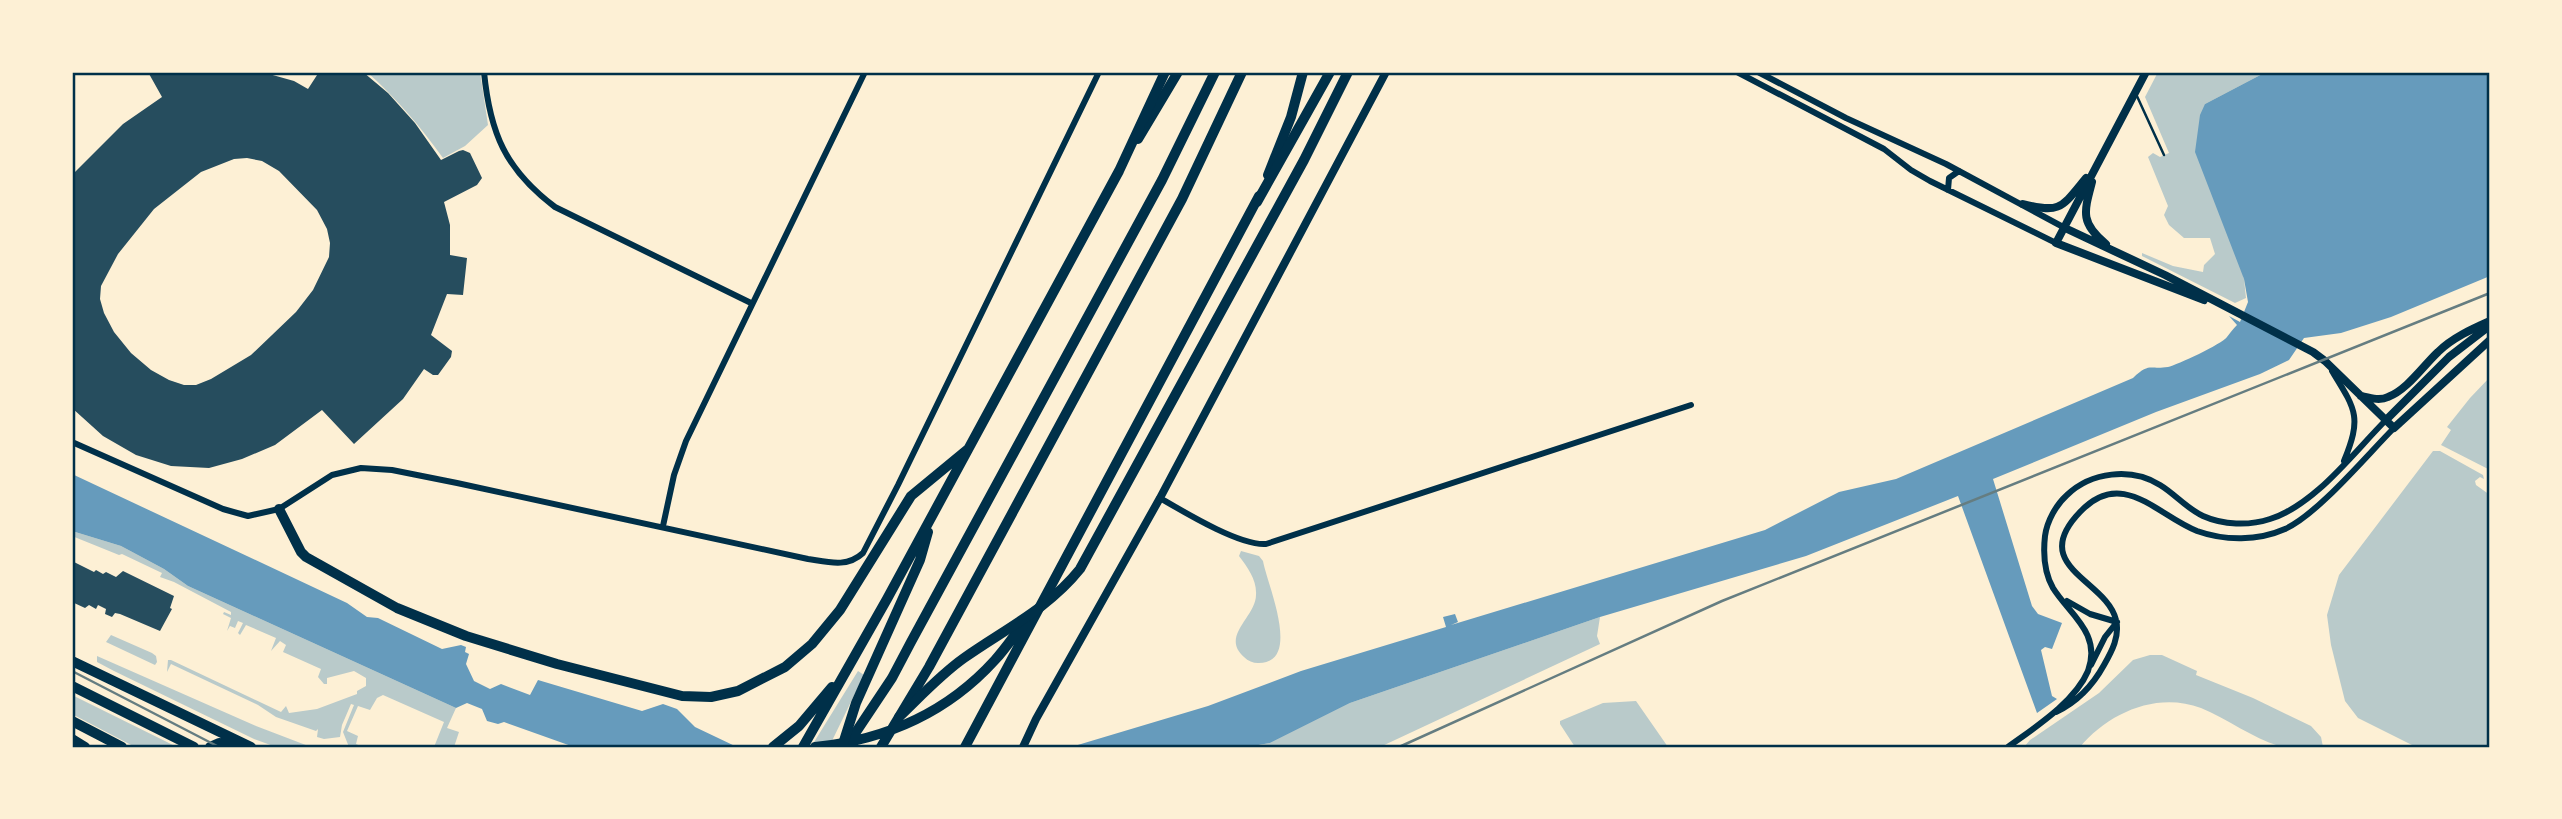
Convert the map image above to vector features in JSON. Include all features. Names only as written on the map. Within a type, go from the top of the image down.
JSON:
[{"type":"highway","points":[[1119,171],[1165,72]]},
{"type":"highway","points":[[803,747],[1119,171],[1178,72]]},
{"type":"highway","points":[[844,747],[892,678],[1162,180],[1215,72]]},
{"type":"highway","points":[[881,747],[935,655],[1182,199],[1242,72]]},
{"type":"highway","points":[[1257,202],[1291,117],[1303,72]]},
{"type":"highway","points":[[965,747],[1257,202],[1330,72]]},
{"type":"highway","points":[[900,717],[950,669],[1048,603],[1080,569],[1297,172],[1348,72]]},
{"type":"highway","points":[[279,509],[301,552],[397,608],[466,636],[557,664],[682,696],[711,697],[738,691],[785,667],[812,644],[839,610],[911,496],[968,449]]},
{"type":"highway","points":[[844,747],[856,703],[920,560],[932,516]]},
{"type":"highway","points":[[815,747],[880,735],[914,722],[947,702],[996,659],[1046,596]]},
{"type":"highway","points":[[773,747],[799,726],[846,672]]},
{"type":"highway","points":[[72,721],[122,747]]},
{"type":"highway","points":[[72,739],[85,747]]},
{"type":"main road","points":[[72,661],[251,747]]},
{"type":"main road","points":[[72,686],[194,747]]},
{"type":"main road","points":[[209,747],[219,743],[238,747]]},
{"type":"street","points":[[484,72],[491,119],[504,152],[536,193],[555,207],[751,303]]},
{"type":"street","points":[[663,526],[674,475],[686,441],[865,72]]},
{"type":"street","points":[[72,442],[223,509],[248,516],[279,509],[332,475],[361,468],[405,473],[808,559],[840,564],[854,561],[863,553],[898,485],[1099,72]]},
{"type":"street","points":[[1023,747],[1036,719],[1160,498],[1386,72]]},
{"type":"street","points":[[1737,72],[1747,74],[1765,88],[1884,149],[1911,170],[1948,190],[2056,243],[2233,311]]},
{"type":"street","points":[[1758,72],[1772,75],[2023,204],[2042,210],[2058,207],[2070,198],[2095,168]]},
{"type":"street","points":[[2056,243],[2146,72]]},
{"type":"street","points":[[1765,88],[1772,75]]},
{"type":"street","points":[[2095,168],[2085,211],[2087,225],[2116,252]]},
{"type":"street","points":[[1948,190],[1949,178],[1959,171]]},
{"type":"street","points":[[2023,204],[2034,213],[2313,352],[2325,360],[2394,428]]},
{"type":"street","points":[[2361,396],[2388,398],[2440,350],[2490,323]]},
{"type":"street","points":[[2088,671],[2090,648],[2084,627],[2052,585],[2045,561],[2046,532],[2050,519],[2064,497],[2088,480],[2111,474],[2145,478],[2162,485],[2204,516],[2243,524],[2270,519],[2292,509],[2312,495],[2449,357],[2490,323]]},
{"type":"street","points":[[2008,747],[2054,712],[2077,700],[2099,674],[2116,640],[2117,622],[2110,605],[2073,572],[2064,555],[2063,545],[2070,524],[2094,499],[2108,494],[2133,495],[2195,530],[2231,538],[2267,535],[2286,528],[2305,516],[2394,428],[2490,340]]},
{"type":"street","points":[[2325,360],[2354,412],[2355,430],[2342,465]]},
{"type":"street","points":[[1160,498],[1238,538],[1266,544],[1691,405]]},
{"type":"street","points":[[2060,597],[2090,614],[2117,622]]},
{"type":"street","points":[[2054,712],[2081,683],[2105,637],[2117,622]]},
{"type":"lane","points":[[2134,91],[2164,155]]},
{"type":"shaded area","points":[[367,72],[480,72],[488,125],[465,146],[443,158],[407,113]]},
{"type":"shaded area","points":[[2158,72],[2266,72],[2205,104],[2244,279],[2246,298],[2235,303],[2142,256],[2142,253],[2173,266],[2203,272],[2204,265],[2215,254],[2210,238],[2184,238],[2169,225],[2164,215],[2168,206],[2148,157],[2153,153],[2160,157],[2169,153],[2145,97]]},
{"type":"shaded area","points":[[2490,377],[2490,470],[2441,445],[2451,430],[2447,427]]},
{"type":"shaded area","points":[[2433,451],[2440,451],[2483,475],[2484,479],[2480,477],[2475,481],[2476,485],[2490,495],[2490,747],[2416,747],[2358,718],[2345,701],[2331,645],[2327,615],[2339,575]]},
{"type":"shaded area","points":[[72,531],[121,546],[164,569],[188,586],[456,708],[447,728],[459,732],[454,747],[434,747],[444,722],[383,695],[377,698],[370,710],[358,706],[347,731],[358,736],[356,744],[363,747],[349,747],[343,732],[354,705],[351,704],[340,737],[324,739],[317,737],[318,729],[316,731],[276,717],[258,705],[171,664],[167,672],[168,660],[171,660],[281,712],[286,706],[289,713],[317,709],[357,694],[357,691],[366,686],[366,678],[354,671],[327,678],[327,684],[324,684],[318,677],[321,669],[283,652],[286,645],[280,641],[271,651],[276,638],[246,625],[240,635],[238,633],[243,623],[238,621],[235,628],[230,626],[227,631],[231,618],[223,614],[224,612],[231,615],[231,612],[160,577],[162,573],[122,554],[72,536]]},
{"type":"shaded area","points":[[1241,551],[1259,556],[1263,561],[1279,621],[1278,651],[1271,660],[1258,663],[1244,657],[1236,642],[1237,634],[1251,611],[1256,595],[1253,579],[1239,556]]},
{"type":"shaded area","points":[[1600,617],[1597,636],[1600,644],[1380,747],[1247,747],[1270,743],[1350,703]]},
{"type":"shaded area","points":[[111,635],[152,653],[157,662],[155,665],[106,642]]},
{"type":"shaded area","points":[[2162,655],[2197,671],[2196,675],[2311,726],[2321,737],[2323,747],[2279,746],[2201,708],[2167,702],[2135,708],[2119,715],[2091,735],[2080,747],[2024,747],[2030,740],[2099,693],[2133,660]]},
{"type":"shaded area","points":[[97,656],[256,726],[311,747],[276,747],[254,739],[114,671],[97,662]]},
{"type":"shaded area","points":[[858,671],[864,675],[829,747],[811,747]]},
{"type":"shaded area","points":[[72,695],[177,747],[135,747],[72,714]]},
{"type":"shaded area","points":[[1636,701],[1668,747],[1575,747],[1560,724],[1560,721],[1603,703]]},
{"type":"water","points":[[2266,72],[2490,72],[2490,276],[2391,317],[2341,333],[2304,338],[2289,360],[2260,374],[2156,412],[1993,479],[2032,606],[2038,614],[2062,623],[2052,649],[2045,647],[2041,650],[2052,696],[2057,699],[2037,713],[1958,496],[1806,556],[1600,617],[1350,703],[1270,743],[1247,747],[1071,747],[1208,706],[1301,671],[1446,627],[1443,617],[1455,614],[1458,622],[1451,625],[1765,530],[1839,492],[1896,479],[2133,378],[2147,368],[2168,367],[2217,344],[2237,325],[2229,316],[2240,322],[2248,302],[2244,279],[2195,152],[2200,115],[2205,104]]},
{"type":"water","points":[[72,474],[347,603],[367,617],[378,618],[442,649],[461,645],[466,647],[465,652],[469,654],[466,664],[474,681],[490,689],[501,684],[530,695],[538,680],[642,711],[663,704],[677,709],[695,727],[737,747],[574,747],[504,722],[498,724],[487,721],[482,709],[467,703],[456,708],[188,586],[164,569],[121,546],[72,531]]},
{"type":"building","points":[[148,72],[262,72],[294,81],[308,89],[319,72],[363,72],[388,93],[415,123],[441,160],[463,150],[470,153],[482,178],[477,185],[444,202],[450,225],[450,255],[467,258],[463,295],[447,294],[431,335],[452,351],[451,357],[438,375],[424,369],[403,399],[354,444],[322,410],[275,445],[242,459],[209,468],[171,466],[136,455],[103,436],[72,408],[72,175],[123,124],[162,97]],"holes":[[[234,159],[262,161],[279,171],[317,210],[327,229],[329,257],[313,290],[296,312],[251,355],[196,385],[184,385],[169,380],[151,370],[131,353],[114,332],[100,299],[101,286],[118,254],[154,209],[201,172]]]},
{"type":"building","points":[[72,561],[94,572],[106,572],[116,577],[123,571],[174,596],[170,608],[172,609],[160,631],[120,614],[115,613],[112,617],[105,614],[106,609],[98,605],[96,609],[89,605],[85,608],[72,602]]},
{"type":"railway","points":[[1399,747],[1722,601],[2490,293]]},
{"type":"railway","points":[[72,671],[219,747]]}]
